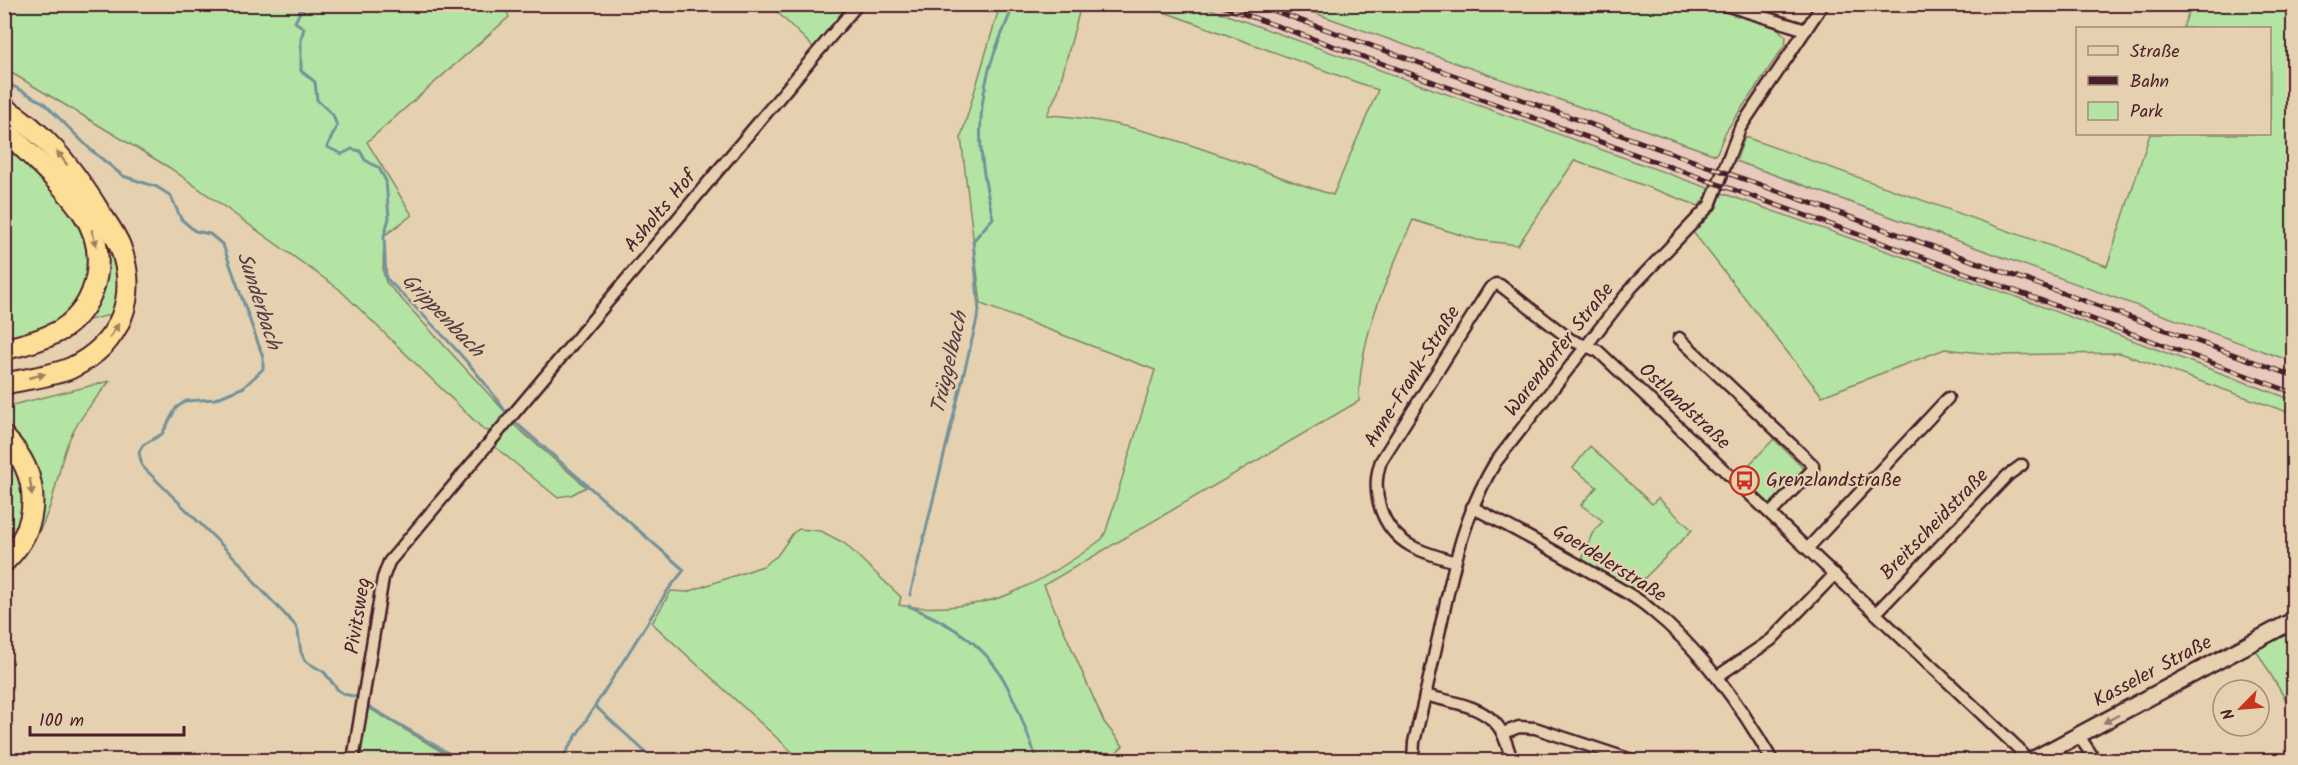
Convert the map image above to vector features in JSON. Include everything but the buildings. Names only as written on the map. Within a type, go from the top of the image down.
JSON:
[{"type":"highway","points":[[4,108],[34,128],[57,150],[78,178],[119,244],[129,284],[124,311],[115,330],[96,351],[70,368],[4,384]]},
{"type":"highway","points":[[4,129],[84,214],[96,239],[99,256],[96,282],[82,311],[61,330],[28,344],[4,349]]},
{"type":"highway","points":[[4,437],[22,458],[30,477],[33,494],[30,523],[15,552],[4,562]]},
{"type":"street","name":"Asholts Hof","points":[[491,443],[858,4]]},
{"type":"street","points":[[1722,4],[1806,30]]},
{"type":"street","name":"Warendorfer Straße","points":[[1413,760],[1414,742],[1455,562],[1472,507],[1495,463],[1585,346],[1652,264],[1710,205],[1740,128],[1823,4]]},
{"type":"street","name":"Anne-Frank-Straße","points":[[1455,562],[1411,546],[1390,527],[1378,501],[1376,481],[1381,461],[1493,285],[1500,285],[1571,340],[1585,346]]},
{"type":"street","points":[[1679,338],[1813,465],[1813,469],[1771,513]]},
{"type":"street","name":"Ostlandstraße","points":[[1585,346],[1598,351],[1835,573],[2019,749],[2025,760]]},
{"type":"street","points":[[1808,548],[1948,398]]},
{"type":"street","name":"Pivitsweg","points":[[353,760],[385,569],[491,443]]},
{"type":"street","name":"Breitscheidstraße","points":[[1876,613],[2008,475],[2022,465]]},
{"type":"street","name":"Goerdelerstraße","points":[[1472,507],[1543,543],[1640,601],[1688,643],[1718,676],[1753,727],[1772,760]]},
{"type":"street","points":[[1718,676],[1771,640],[1835,573]]},
{"type":"street","name":"Kasseler Straße","points":[[2032,760],[2294,620]]},
{"type":"street","points":[[1425,695],[1475,709],[1493,720],[1503,734],[1512,760]]},
{"type":"street","points":[[1503,734],[1520,727],[1535,728],[1632,760]]},
{"type":"street","points":[[2079,736],[2095,760]]},
{"type":"shaded area","points":[[1199,5],[1292,5],[1716,155],[1719,159],[1732,164],[1736,161],[2293,362],[2293,400],[2011,295],[1722,193],[1721,189],[1711,189],[1661,172]]},
{"type":"green space","points":[[500,4],[505,7],[509,17],[367,142],[412,215],[384,236],[383,272],[386,282],[508,415],[498,427],[488,431],[484,430],[339,289],[170,168],[5,69],[5,5]]},
{"type":"green space","points":[[770,5],[850,5],[815,49]]},
{"type":"green space","points":[[1000,5],[1081,5],[1058,91],[1047,115],[1121,125],[1157,135],[1333,195],[1378,90],[1145,5],[1199,5],[1711,189],[1699,206],[1575,160],[1518,245],[1477,240],[1413,220],[1384,286],[1369,331],[1360,377],[1359,401],[1044,585],[1104,722],[1123,746],[1108,760],[801,760],[652,623],[671,591],[687,592],[763,566],[777,556],[793,533],[799,529],[821,531],[844,543],[901,597],[899,605],[958,606],[988,601],[1014,592],[1060,568],[1102,539],[1155,370],[981,304],[961,137]]},
{"type":"green space","points":[[1292,5],[1704,5],[1774,25],[1786,37],[1785,45],[1726,131],[1716,155]]},
{"type":"green space","points":[[2191,5],[2293,5],[2293,362],[1736,161],[1745,137],[2107,266],[2150,135],[2271,135],[2271,27],[2183,27]]},
{"type":"green space","points":[[7,117],[51,155],[111,245],[121,283],[114,314],[85,321],[106,258]]},
{"type":"green space","points":[[4,142],[76,216],[83,229],[91,257],[84,289],[67,316],[44,329],[4,340]]},
{"type":"green space","points":[[1722,193],[2011,295],[2293,400],[2293,414],[2120,353],[2000,355],[1945,349],[1822,396],[1693,232],[1717,207]]},
{"type":"green space","points":[[110,381],[83,415],[70,438],[62,459],[50,507],[41,528],[29,548],[5,573],[5,568],[34,525],[5,430],[4,407]]},
{"type":"green space","points":[[513,424],[586,487],[571,495],[557,497],[495,447]]},
{"type":"green space","points":[[1774,439],[1804,469],[1803,473],[1773,504],[1770,504],[1739,475]]},
{"type":"green space","points":[[1590,446],[1652,504],[1658,498],[1692,530],[1633,590],[1582,560],[1592,534],[1603,521],[1581,505],[1597,487],[1573,468]]},
{"type":"green space","points":[[5,450],[20,476],[24,498],[15,532],[5,548]]},
{"type":"green space","points":[[2293,630],[2293,712],[2256,650]]},
{"type":"green space","points":[[367,707],[456,760],[358,760]]},
{"type":"waterway","name":"Grippenbach","points":[[304,4],[295,22],[304,28],[301,39],[301,71],[315,82],[317,100],[333,115],[337,126],[327,147],[342,154],[352,149],[360,151],[365,160],[379,168],[386,181],[389,218],[384,236],[386,278],[466,361],[508,415]]},
{"type":"waterway","name":"Trüggelbach","points":[[910,595],[979,311],[973,241],[993,218],[985,182],[981,148],[981,114],[989,69],[1014,4]]},
{"type":"waterway","name":"Sunderbach","points":[[4,81],[44,103],[91,150],[123,176],[157,187],[171,196],[181,219],[195,231],[210,234],[223,245],[263,357],[263,369],[244,387],[215,399],[186,401],[176,408],[162,434],[143,445],[139,452],[142,466],[245,568],[255,583],[295,625],[305,661],[324,672],[338,690],[357,697]]},
{"type":"waterway","name":"Grippenbach","points":[[516,423],[684,570],[668,590],[561,760]]},
{"type":"waterway","name":"Trüggelbach","points":[[909,606],[962,634],[994,665],[1016,705],[1037,760]]},
{"type":"waterway","name":"Sunderbach","points":[[368,706],[460,760]]},
{"type":"waterway","name":"Sunderbach","points":[[595,706],[654,760]]},
{"type":"railway","points":[[1216,4],[2294,393]]},
{"type":"railway","points":[[1255,4],[2294,376]]},
{"type":"place","name":"Grenzlandstraße","points":[[1745,481]]}]
